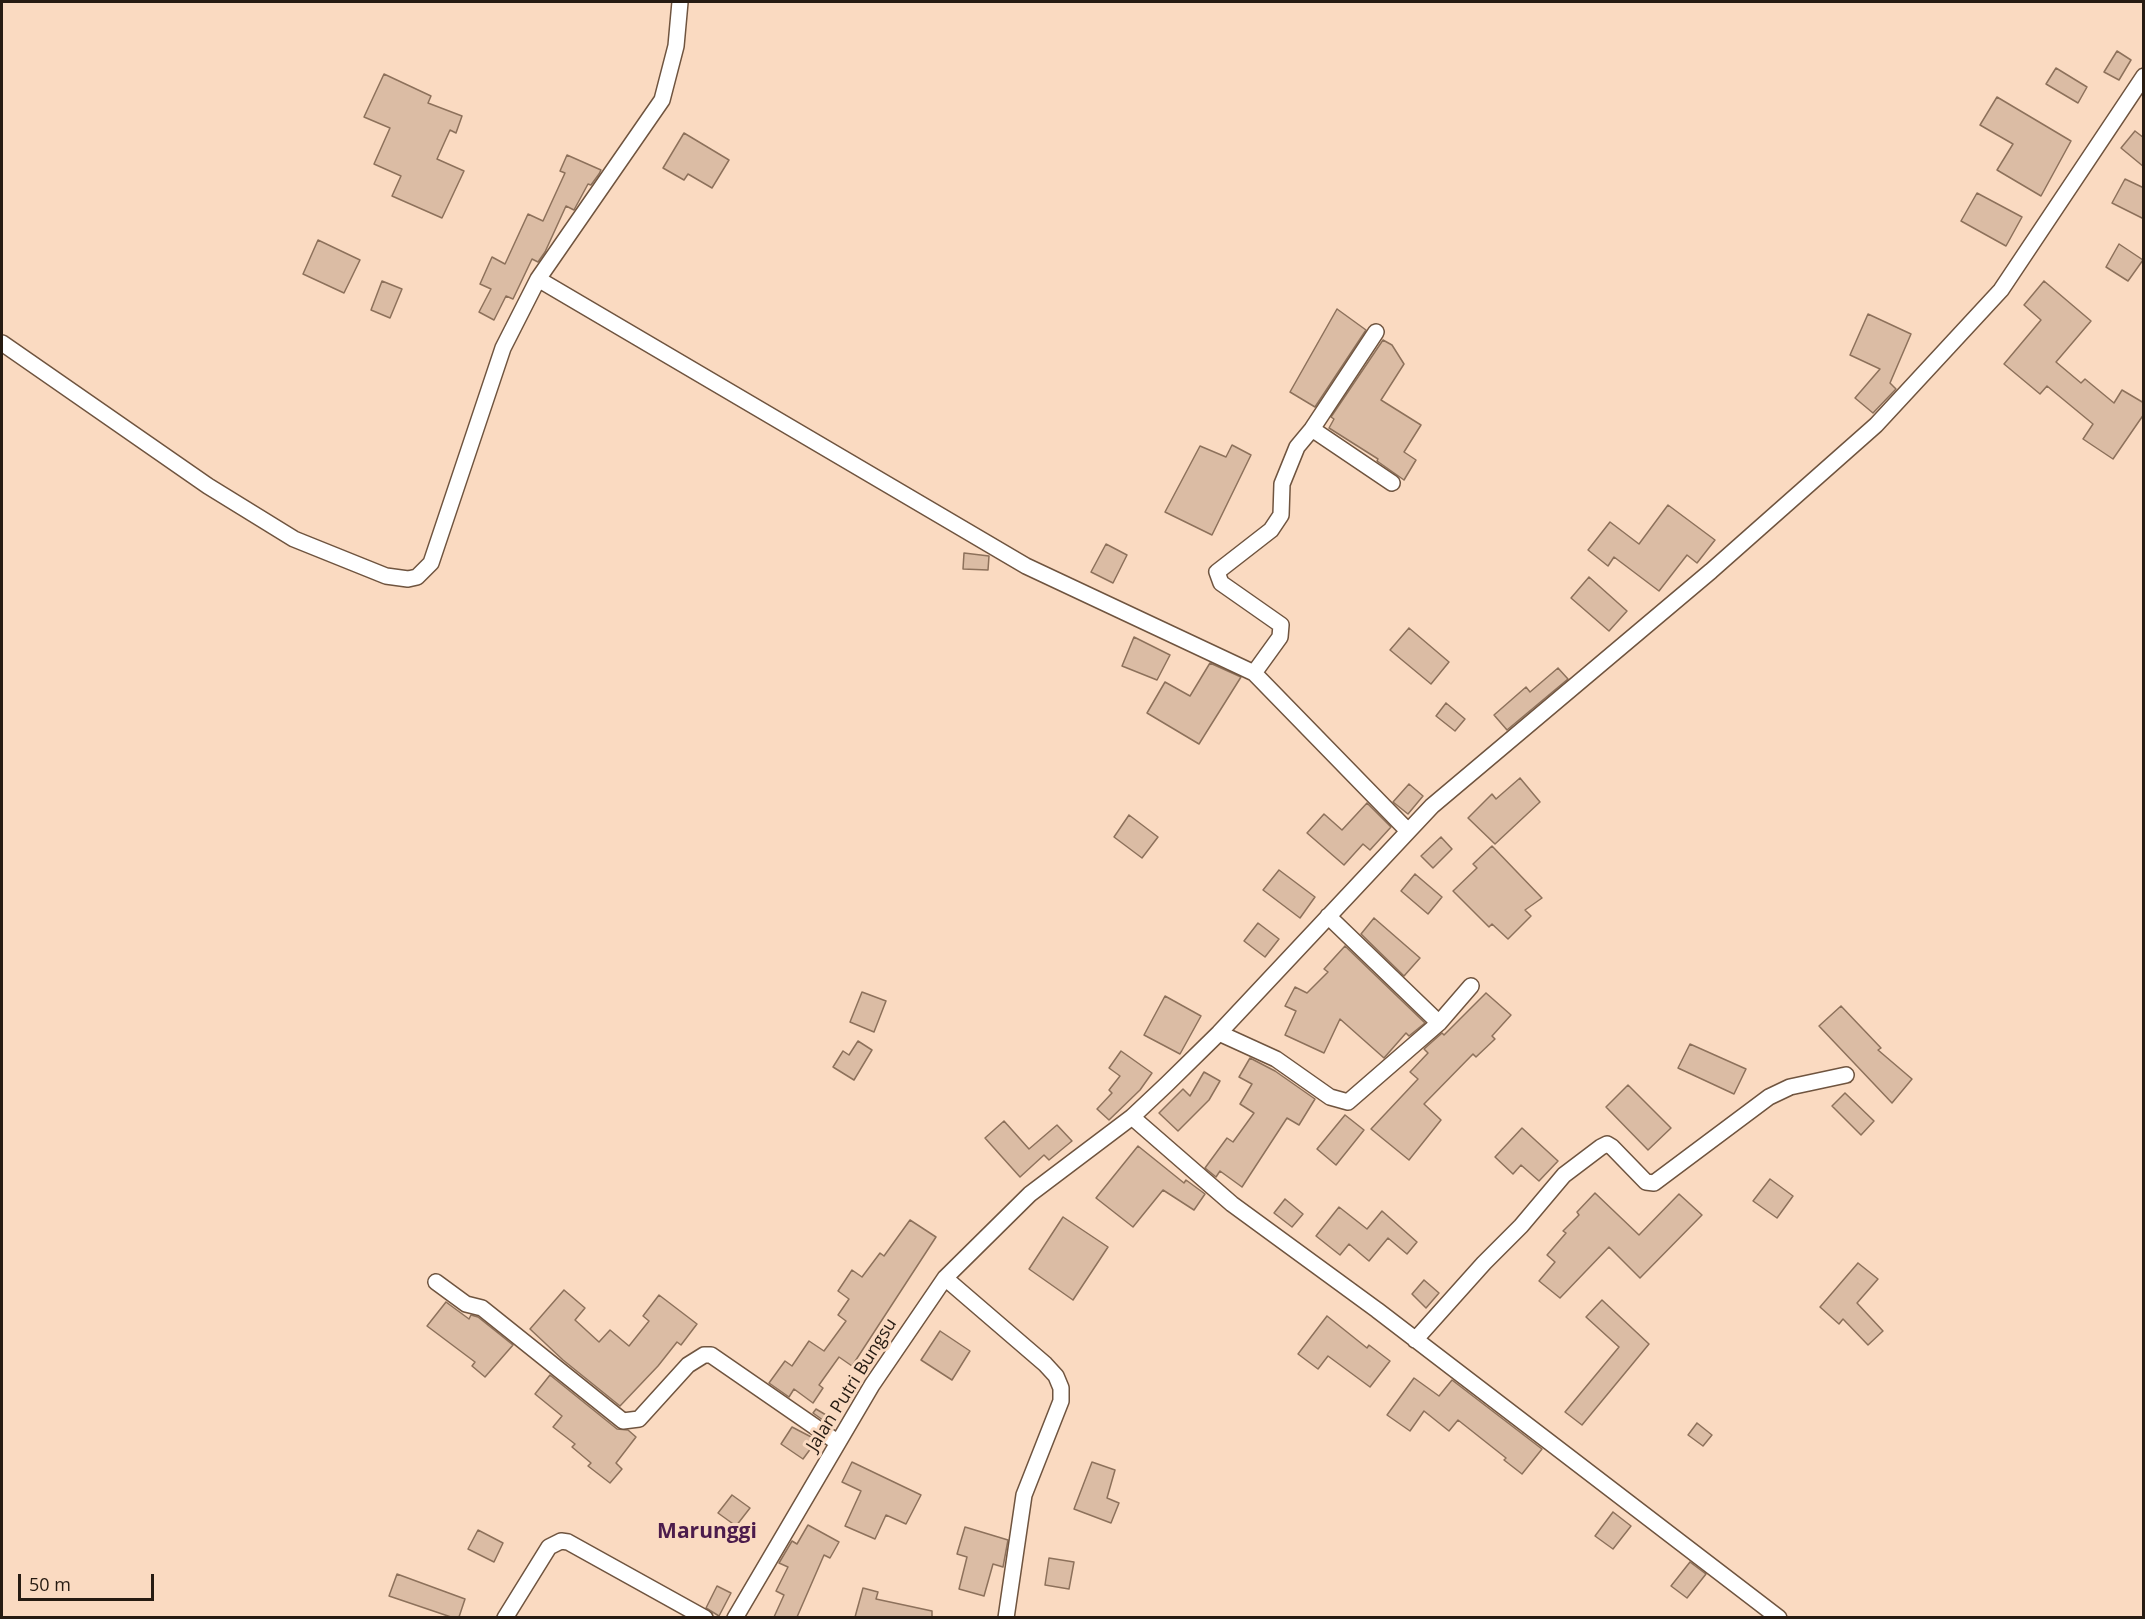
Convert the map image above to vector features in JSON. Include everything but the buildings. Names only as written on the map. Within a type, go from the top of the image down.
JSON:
[{"type":"street","points":[[2,343],[208,486],[294,538],[387,576],[408,579],[423,573],[431,563],[503,348],[538,279],[662,100],[676,46],[680,2]]},
{"type":"street","name":"Jalan Putri Bungsu","points":[[735,1617],[872,1384],[945,1278],[1030,1194],[1132,1117],[1219,1033],[1432,806],[1711,571],[1876,425],[2001,290],[2144,76]]},
{"type":"street","points":[[538,279],[1026,566],[1254,673],[1408,831]]},
{"type":"street","points":[[1254,673],[1280,637],[1281,625],[1221,582],[1217,572],[1271,530],[1281,515],[1282,484],[1297,447],[1312,429],[1376,332]]},
{"type":"street","points":[[1312,429],[1392,483]]},
{"type":"street","points":[[1328,916],[1439,1023]]},
{"type":"street","points":[[1219,1033],[1276,1059],[1330,1097],[1348,1102],[1439,1023],[1471,986]]},
{"type":"street","points":[[1415,1340],[1484,1263],[1521,1226],[1564,1175],[1601,1146],[1612,1146],[1646,1182],[1654,1183],[1769,1097],[1790,1087],[1846,1075]]},
{"type":"street","points":[[1132,1117],[1232,1204],[1779,1617]]},
{"type":"street","points":[[945,1278],[1045,1364],[1056,1376],[1061,1388],[1061,1401],[1024,1495],[1006,1617]]},
{"type":"street","points":[[436,1282],[466,1305],[482,1308],[616,1418],[623,1421],[639,1419],[688,1365],[704,1354],[711,1355],[837,1442]]},
{"type":"street","points":[[505,1617],[549,1547],[561,1541],[568,1542],[705,1617]]},
{"type":"district","name":"Marunggi","points":[[707,1532]]}]
